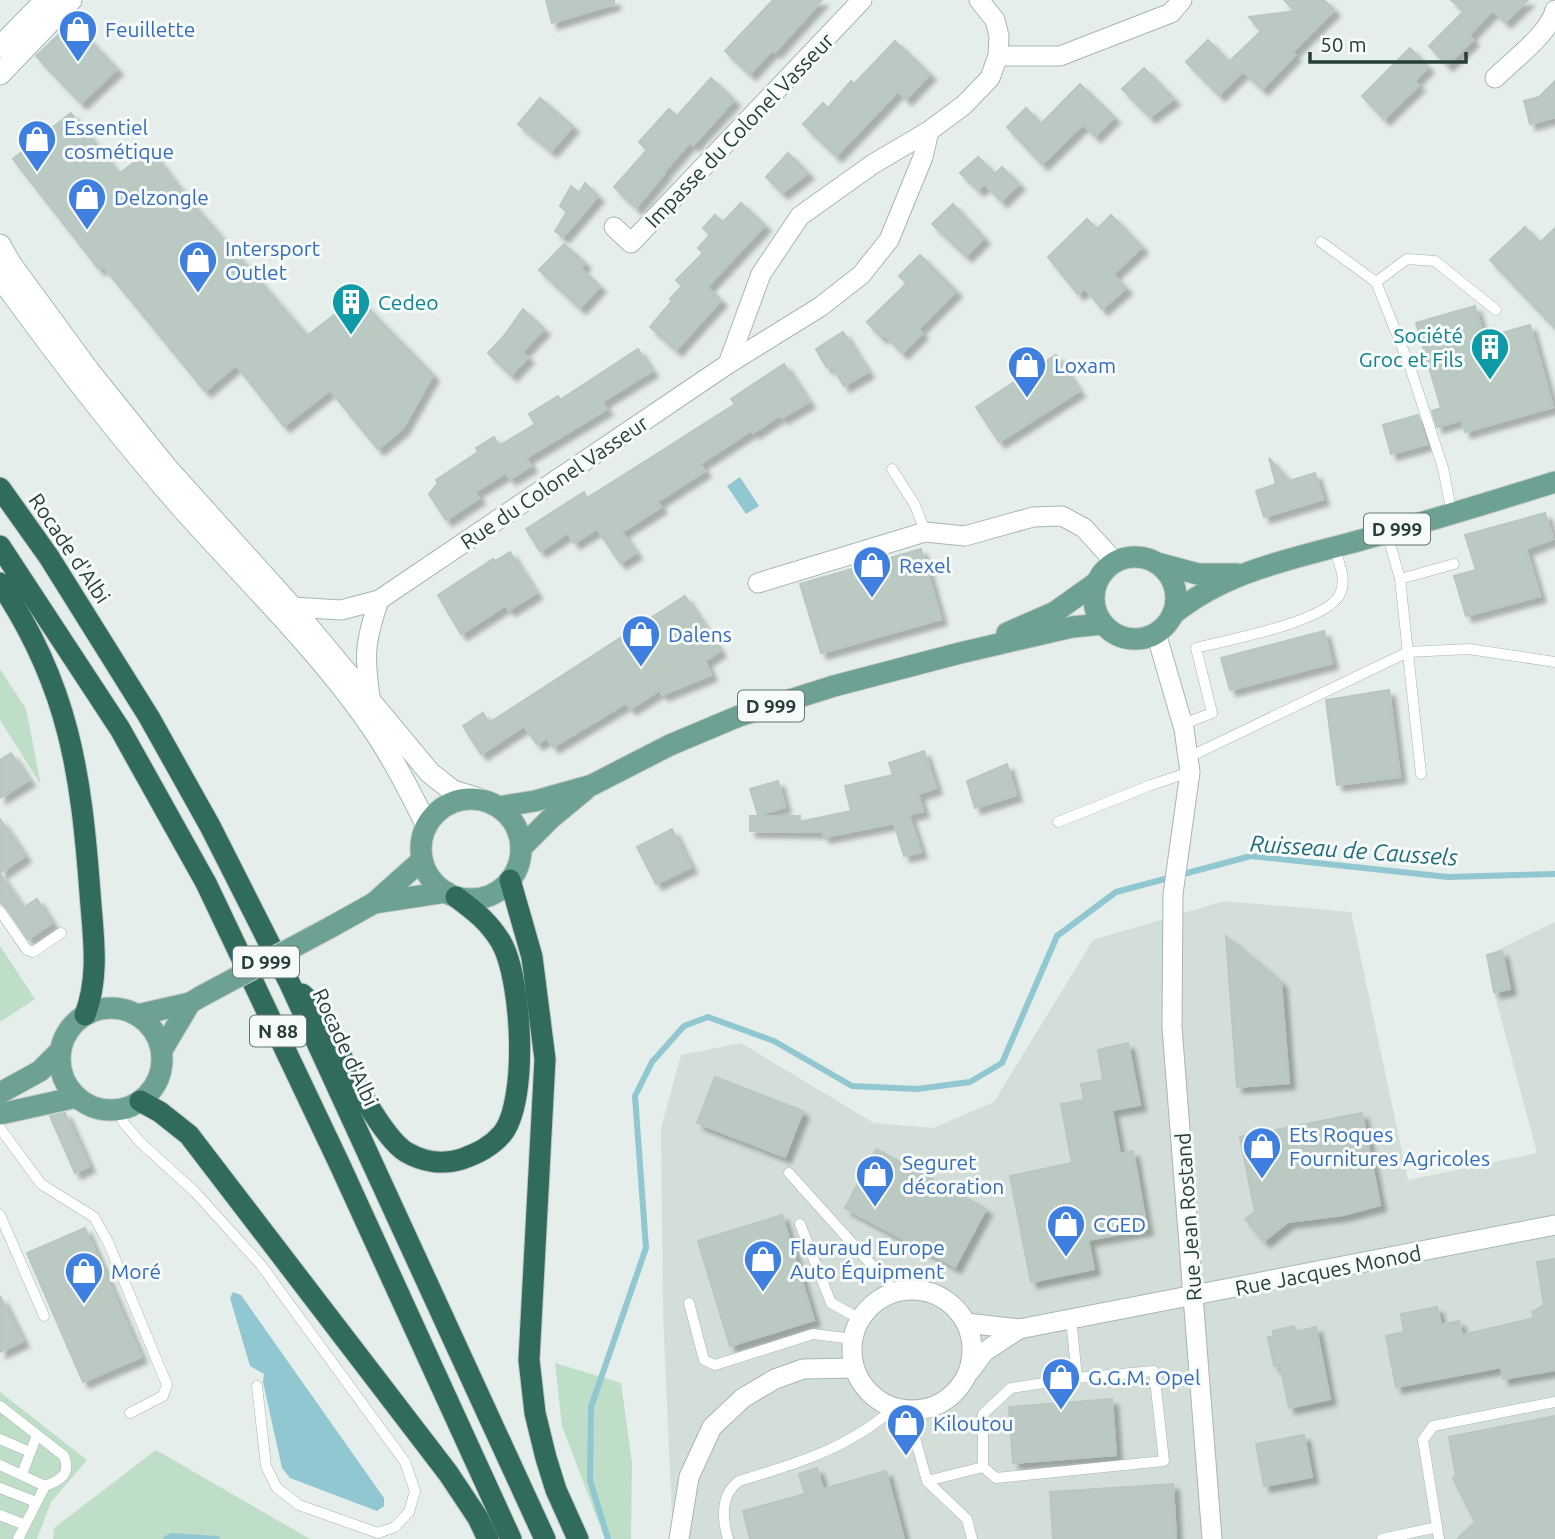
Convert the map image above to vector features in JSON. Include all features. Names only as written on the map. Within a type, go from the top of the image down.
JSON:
[{"type":"highway","name":"Rocade d'Albi","points":[[0,488],[49,557],[149,717],[211,826],[290,984],[545,1539]]},
{"type":"highway","name":"N 88","points":[[0,546],[120,729],[206,883],[339,1163],[511,1539]]},
{"type":"highway","points":[[0,583],[38,648],[51,677],[75,755],[87,851],[96,971],[91,1000],[85,1015]]},
{"type":"highway","points":[[510,880],[532,957],[545,1059],[529,1360],[535,1413],[546,1458],[556,1490],[578,1539]]},
{"type":"highway","points":[[290,984],[316,1007],[386,1133],[405,1151],[429,1162],[454,1161],[482,1152],[503,1133],[515,1107],[519,1032],[511,967],[502,944],[484,918],[451,895]]},
{"type":"highway","points":[[140,1101],[160,1112],[189,1135],[448,1473],[478,1518],[488,1539]]},
{"type":"main road","points":[[0,47],[46,0]]},
{"type":"main road","points":[[0,74],[71,0]]},
{"type":"main road","points":[[0,244],[10,263],[98,382],[167,467],[292,607],[430,773],[453,791],[488,803],[514,825],[521,848],[516,870],[510,880],[492,895],[480,898],[451,895],[431,878],[422,860],[421,842],[426,825],[443,807],[454,802],[488,803]]},
{"type":"main road","points":[[0,277],[99,408],[172,496],[340,685],[375,732],[408,787],[426,825]]},
{"type":"main road","name":"D 999","points":[[1172,615],[1193,598],[1239,574],[1555,482]]},
{"type":"main road","points":[[1129,557],[1144,557],[1157,563],[1168,573],[1175,586],[1176,601],[1172,615],[1156,634],[1126,638],[1113,633],[1103,624],[1094,604],[1097,582],[1104,570],[1129,557]]},
{"type":"main road","name":"D 999","points":[[1157,563],[1198,574],[1239,574]]},
{"type":"main road","name":"D 999","points":[[960,653],[1055,612],[1097,582]]},
{"type":"main road","name":"D 999","points":[[521,848],[550,819],[592,785],[670,744],[739,716],[834,686],[960,653],[1072,627],[1103,624]]},
{"type":"main road","name":"D 999","points":[[488,803],[535,801],[592,785]]},
{"type":"main road","name":"D 999","points":[[195,1000],[374,903],[422,860]]},
{"type":"main road","name":"D 999","points":[[374,903],[451,895]]},
{"type":"main road","points":[[137,1015],[195,1000]]},
{"type":"main road","points":[[162,1051],[195,1000]]},
{"type":"main road","points":[[114,1008],[137,1015],[152,1027],[162,1051],[158,1079],[151,1091],[140,1101],[119,1109],[92,1107],[77,1097],[62,1077],[60,1051],[65,1037],[73,1024],[98,1009],[114,1008]]},
{"type":"main road","points":[[0,1093],[40,1071],[60,1051]]},
{"type":"main road","points":[[0,1114],[77,1097]]},
{"type":"street","name":"Impasse du Colonel Vasseur","points":[[614,227],[631,243],[862,0]]},
{"type":"street","points":[[728,364],[761,274],[800,216],[873,164],[929,131],[964,105],[990,78],[998,56],[999,36],[995,20],[979,0]]},
{"type":"street","points":[[998,56],[1060,56],[1171,13],[1182,0]]},
{"type":"street","points":[[1494,78],[1538,36],[1553,19],[1555,10]]},
{"type":"street","name":"Rue du Colonel Vasseur","points":[[292,607],[341,610],[379,600],[728,364],[820,307],[861,275],[889,240],[923,157],[929,131]]},
{"type":"street","points":[[758,583],[925,533],[965,536],[1033,517],[1062,516],[1084,528],[1115,562]]},
{"type":"street","points":[[371,703],[365,667],[366,637],[379,600]]},
{"type":"street","points":[[1156,634],[1183,724],[1190,764]]},
{"type":"street","name":"Rue Jean Rostand","points":[[1190,764],[1173,894],[1172,1027],[1212,1539]]},
{"type":"street","name":"Rue Jacques Monod","points":[[1019,1329],[1555,1225]]},
{"type":"street","points":[[920,1290],[942,1297],[952,1304],[966,1323],[973,1353],[968,1373],[963,1384],[946,1401],[936,1406],[903,1410],[874,1397],[859,1379],[854,1368],[853,1339],[860,1319],[876,1302],[896,1292],[920,1290]]},
{"type":"street","points":[[966,1323],[1019,1329]]},
{"type":"street","points":[[968,1373],[985,1352],[1019,1329]]},
{"type":"street","points":[[679,1539],[689,1477],[712,1427],[743,1398],[775,1379],[803,1369],[854,1368]]},
{"type":"lane","points":[[1321,242],[1376,282],[1414,380],[1443,468],[1452,514]]},
{"type":"lane","points":[[1376,282],[1407,259],[1435,261],[1496,310]]},
{"type":"lane","points":[[892,469],[915,505],[925,533]]},
{"type":"lane","points":[[1387,532],[1400,579],[1421,774]]},
{"type":"lane","points":[[1183,724],[1212,713],[1196,648],[1304,620],[1334,604],[1341,593],[1344,579],[1334,547]]},
{"type":"lane","points":[[1400,579],[1454,564]]},
{"type":"lane","points":[[1058,822],[1151,785],[1408,653],[1469,649],[1555,662]]},
{"type":"lane","points":[[0,911],[27,950],[33,952],[61,933]]},
{"type":"lane","points":[[119,1109],[124,1122],[139,1142],[194,1192],[261,1265],[405,1462],[415,1491],[409,1512],[396,1527],[379,1532],[299,1504],[277,1488],[266,1466],[257,1386]]},
{"type":"lane","points":[[0,1128],[41,1184],[94,1217],[108,1242],[167,1385],[163,1396],[130,1413]]},
{"type":"lane","points":[[789,1173],[896,1292]]},
{"type":"lane","points":[[0,1215],[44,1316]]},
{"type":"lane","points":[[800,1224],[831,1303],[860,1319]]},
{"type":"lane","points":[[689,1304],[704,1360],[715,1366],[813,1334],[853,1339]]},
{"type":"lane","points":[[1070,1318],[1077,1378]]},
{"type":"lane","points":[[1154,1371],[1164,1461],[996,1478],[983,1467],[983,1414],[1011,1388],[1077,1378],[1154,1371]]},
{"type":"lane","points":[[1439,1539],[1423,1440],[1433,1426],[1555,1402]]},
{"type":"lane","points":[[0,1406],[64,1456],[67,1465],[66,1474],[58,1481],[45,1486],[18,1539]]},
{"type":"lane","points":[[727,1539],[723,1510],[732,1486],[739,1481],[826,1453],[903,1410],[913,1431],[927,1481],[967,1520],[972,1539]]},
{"type":"lane","points":[[22,1474],[37,1435]]},
{"type":"lane","points":[[0,1439],[30,1452]]},
{"type":"lane","points":[[0,1465],[45,1486]]},
{"type":"lane","points":[[927,1481],[983,1467]]},
{"type":"lane","points":[[0,1488],[36,1502]]},
{"type":"lane","points":[[0,1515],[25,1525]]},
{"type":"lane","points":[[1382,1539],[1437,1527]]},
{"type":"shaded area","points":[[1224,901],[1351,912],[1408,1180],[1537,1153],[1494,992],[1487,955],[1555,922],[1555,1539],[673,1539],[663,1314],[661,1128],[681,1055],[741,1043],[874,1123],[933,1128],[994,1102],[1093,940]]},
{"type":"green space","points":[[0,669],[26,709],[41,785],[0,720]]},
{"type":"green space","points":[[0,946],[35,999],[0,1022]]},
{"type":"green space","points":[[555,1363],[621,1383],[632,1463],[631,1539],[605,1539],[562,1426]]},
{"type":"green space","points":[[0,1392],[87,1460],[51,1502],[37,1539],[0,1539]]},
{"type":"green space","points":[[156,1450],[310,1539],[53,1539],[54,1528]]},
{"type":"water","points":[[740,477],[759,506],[746,514],[727,486]]},
{"type":"water","points":[[233,1292],[241,1295],[384,1498],[384,1506],[377,1511],[290,1478],[282,1468],[263,1382],[264,1374],[250,1366],[230,1298]]},
{"type":"building","points":[[546,0],[614,0],[614,4],[552,23]]},
{"type":"building","points":[[773,0],[822,0],[775,52],[772,50],[750,74],[725,51]]},
{"type":"building","points":[[1284,0],[1324,0],[1334,10],[1292,52],[1295,55],[1262,89],[1243,71],[1219,95],[1186,62],[1208,40],[1229,62],[1261,31],[1249,17],[1295,11]]},
{"type":"building","points":[[1451,0],[1528,0],[1505,22],[1493,10],[1469,35],[1473,40],[1447,65],[1429,46],[1464,11]]},
{"type":"building","points":[[72,22],[117,69],[81,103],[36,56]]},
{"type":"building","points":[[895,41],[930,74],[906,99],[898,91],[836,156],[803,124],[823,103],[828,108],[851,81],[854,84]]},
{"type":"building","points":[[1410,48],[1428,67],[1414,81],[1419,85],[1384,119],[1362,96]]},
{"type":"building","points":[[1144,68],[1174,99],[1150,117],[1122,89]]},
{"type":"building","points":[[711,78],[734,100],[693,145],[690,142],[636,208],[614,187],[647,150],[639,142],[669,109],[677,116]]},
{"type":"building","points":[[1555,81],[1555,117],[1530,124],[1524,101],[1539,97]]},
{"type":"building","points":[[1080,84],[1114,117],[1095,136],[1083,124],[1042,164],[1007,127],[1026,108],[1041,124]]},
{"type":"building","points":[[540,98],[573,126],[551,151],[518,124]]},
{"type":"building","points":[[71,113],[119,174],[150,150],[189,200],[307,336],[357,297],[433,375],[403,428],[378,449],[330,390],[284,426],[236,365],[205,391],[103,266],[99,269],[13,159]]},
{"type":"building","points":[[788,153],[808,173],[782,193],[766,177]]},
{"type":"building","points":[[978,157],[995,174],[1002,167],[1019,184],[1001,201],[985,184],[988,181],[978,190],[960,173]]},
{"type":"building","points":[[585,183],[598,196],[563,237],[555,231],[567,212],[560,206],[571,186],[579,193]]},
{"type":"building","points":[[741,203],[765,225],[707,287],[721,300],[676,350],[650,327],[682,286],[676,280],[703,253],[698,248],[710,235],[703,228],[715,215],[723,222]]},
{"type":"building","points":[[953,204],[984,238],[966,256],[932,224]]},
{"type":"building","points":[[1111,215],[1142,247],[1113,274],[1126,288],[1102,309],[1085,288],[1078,294],[1048,257],[1087,219],[1097,229]]},
{"type":"building","points":[[1525,227],[1540,243],[1555,228],[1555,328],[1490,260]]},
{"type":"building","points":[[564,244],[585,263],[580,268],[600,286],[580,308],[539,270]]},
{"type":"building","points":[[920,255],[956,291],[918,329],[922,333],[902,353],[884,334],[881,337],[867,322],[907,283],[899,276]]},
{"type":"building","name":"Société Groc et Fils","points":[[1475,306],[1484,338],[1530,325],[1553,407],[1465,432],[1461,420],[1437,427],[1432,411],[1441,408],[1416,323]]},
{"type":"building","points":[[523,309],[544,329],[522,352],[528,357],[511,375],[488,353]]},
{"type":"building","points":[[843,332],[868,372],[844,386],[831,365],[827,368],[816,349]]},
{"type":"building","points":[[638,349],[652,371],[602,402],[607,409],[526,458],[531,466],[510,479],[506,473],[475,492],[479,498],[446,520],[429,494],[438,483],[436,480],[478,452],[476,448],[494,437],[499,446],[535,424],[529,414],[558,396],[560,400]]},
{"type":"building","name":"Loxam","points":[[1056,355],[1079,391],[999,442],[976,407]]},
{"type":"building","points":[[784,364],[809,402],[782,418],[780,415],[753,433],[752,430],[700,464],[705,471],[657,502],[661,507],[622,532],[636,553],[620,563],[597,529],[574,543],[568,533],[540,551],[526,529],[584,492],[587,498],[735,404],[731,399]]},
{"type":"building","points":[[1418,415],[1427,444],[1391,454],[1383,425]]},
{"type":"building","points":[[1269,458],[1289,481],[1315,473],[1323,499],[1264,517],[1256,491],[1276,484]]},
{"type":"building","points":[[1545,513],[1553,539],[1526,549],[1540,596],[1466,616],[1454,576],[1476,570],[1465,535]]},
{"type":"building","points":[[921,549],[941,619],[821,653],[800,584]]},
{"type":"building","points":[[510,552],[536,593],[509,610],[506,605],[461,634],[438,595],[493,559],[495,561]]},
{"type":"building","name":"Dalens","points":[[685,596],[720,651],[705,661],[711,675],[662,695],[660,690],[630,709],[626,703],[553,747],[547,738],[537,744],[524,726],[481,754],[463,726],[483,713],[489,723]]},
{"type":"building","points":[[1324,631],[1332,663],[1230,690],[1221,658]]},
{"type":"building","points":[[1389,690],[1400,777],[1337,785],[1326,700]]},
{"type":"building","points":[[924,751],[936,788],[918,794],[923,811],[909,815],[921,852],[904,856],[894,823],[824,837],[823,832],[750,831],[750,816],[800,816],[799,822],[851,811],[845,786],[893,775],[889,763]]},
{"type":"building","points":[[11,753],[29,780],[0,798],[0,760]]},
{"type":"building","points":[[1007,764],[1016,795],[975,808],[967,781]]},
{"type":"building","points":[[778,781],[785,807],[758,815],[750,789]]},
{"type":"building","points":[[0,819],[25,856],[0,873]]},
{"type":"building","points":[[672,829],[691,867],[656,884],[637,847]]},
{"type":"building","points":[[0,874],[23,908],[37,899],[52,923],[28,939],[0,902]]},
{"type":"building","points":[[1226,936],[1281,982],[1289,1083],[1237,1087]]},
{"type":"building","points":[[1502,951],[1510,989],[1494,992],[1487,955]]},
{"type":"building","points":[[1128,1043],[1140,1105],[1112,1110],[1120,1154],[1133,1151],[1147,1229],[1088,1240],[1094,1269],[1031,1282],[1010,1176],[1072,1163],[1061,1104],[1084,1100],[1081,1084],[1103,1080],[1098,1050]]},
{"type":"building","points":[[715,1077],[803,1111],[785,1157],[697,1123]]},
{"type":"building","points":[[65,1113],[89,1166],[75,1173],[50,1116]]},
{"type":"building","points":[[1362,1113],[1380,1205],[1343,1215],[1288,1222],[1264,1241],[1245,1219],[1255,1212],[1240,1137]]},
{"type":"building","points":[[876,1149],[986,1209],[955,1267],[845,1208]]},
{"type":"building","points":[[782,1215],[814,1320],[730,1346],[698,1241]]},
{"type":"building","name":"Moré","points":[[85,1228],[141,1357],[83,1382],[27,1253]]},
{"type":"building","points":[[1555,1259],[1555,1370],[1503,1379],[1501,1367],[1396,1387],[1386,1336],[1404,1332],[1401,1314],[1437,1307],[1441,1325],[1459,1321],[1462,1335],[1534,1318],[1532,1312],[1544,1305],[1537,1262]]},
{"type":"building","points":[[0,1296],[23,1341],[0,1352]]},
{"type":"building","points":[[1294,1326],[1296,1332],[1316,1327],[1330,1399],[1289,1408],[1280,1365],[1274,1366],[1268,1337],[1274,1336],[1273,1331]]},
{"type":"building","points":[[1112,1399],[1116,1455],[1013,1463],[1009,1407]]},
{"type":"building","points":[[1555,1416],[1555,1539],[1457,1539],[1475,1522],[1453,1478],[1456,1477],[1449,1437]]},
{"type":"building","points":[[1304,1435],[1312,1477],[1264,1486],[1256,1444]]},
{"type":"building","points":[[817,1468],[823,1489],[886,1471],[904,1539],[750,1539],[743,1511],[805,1494],[799,1474]]},
{"type":"building","points":[[1173,1484],[1176,1539],[1053,1539],[1050,1492]]},
{"type":"waterway","name":"Ruisseau de Caussels","points":[[608,1539],[590,1480],[591,1407],[646,1248],[635,1096],[652,1062],[684,1026],[708,1017],[774,1041],[852,1086],[917,1089],[970,1082],[1002,1063],[1057,936],[1116,892],[1251,856],[1448,877],[1555,874]]},
{"type":"waterway","name":"Ruisseau de Caussels","points":[[166,1539],[172,1536],[217,1539]]},
{"type":"place","name":"Feuillette","points":[[78,63]]},
{"type":"place","name":"Essentiel cosmétique","points":[[37,173]]},
{"type":"place","name":"Delzongle","points":[[87,231]]},
{"type":"place","name":"Intersport Outlet","points":[[198,294]]},
{"type":"place","name":"Cedeo","points":[[351,336]]},
{"type":"place","name":"Société Groc et Fils","points":[[1490,381]]},
{"type":"place","name":"Loxam","points":[[1027,399]]},
{"type":"place","name":"Rexel","points":[[872,599]]},
{"type":"place","name":"Dalens","points":[[641,668]]},
{"type":"place","name":"Ets Roques Fournitures Agricoles","points":[[1262,1180]]},
{"type":"place","name":"Seguret décoration","points":[[875,1208]]},
{"type":"place","name":"CGED","points":[[1066,1258]]},
{"type":"place","name":"Flauraud Europe Auto Équipment","points":[[763,1293]]},
{"type":"place","name":"Moré","points":[[84,1305]]},
{"type":"place","name":"G.G.M. Opel","points":[[1061,1411]]},
{"type":"place","name":"Kiloutou","points":[[906,1457]]}]
